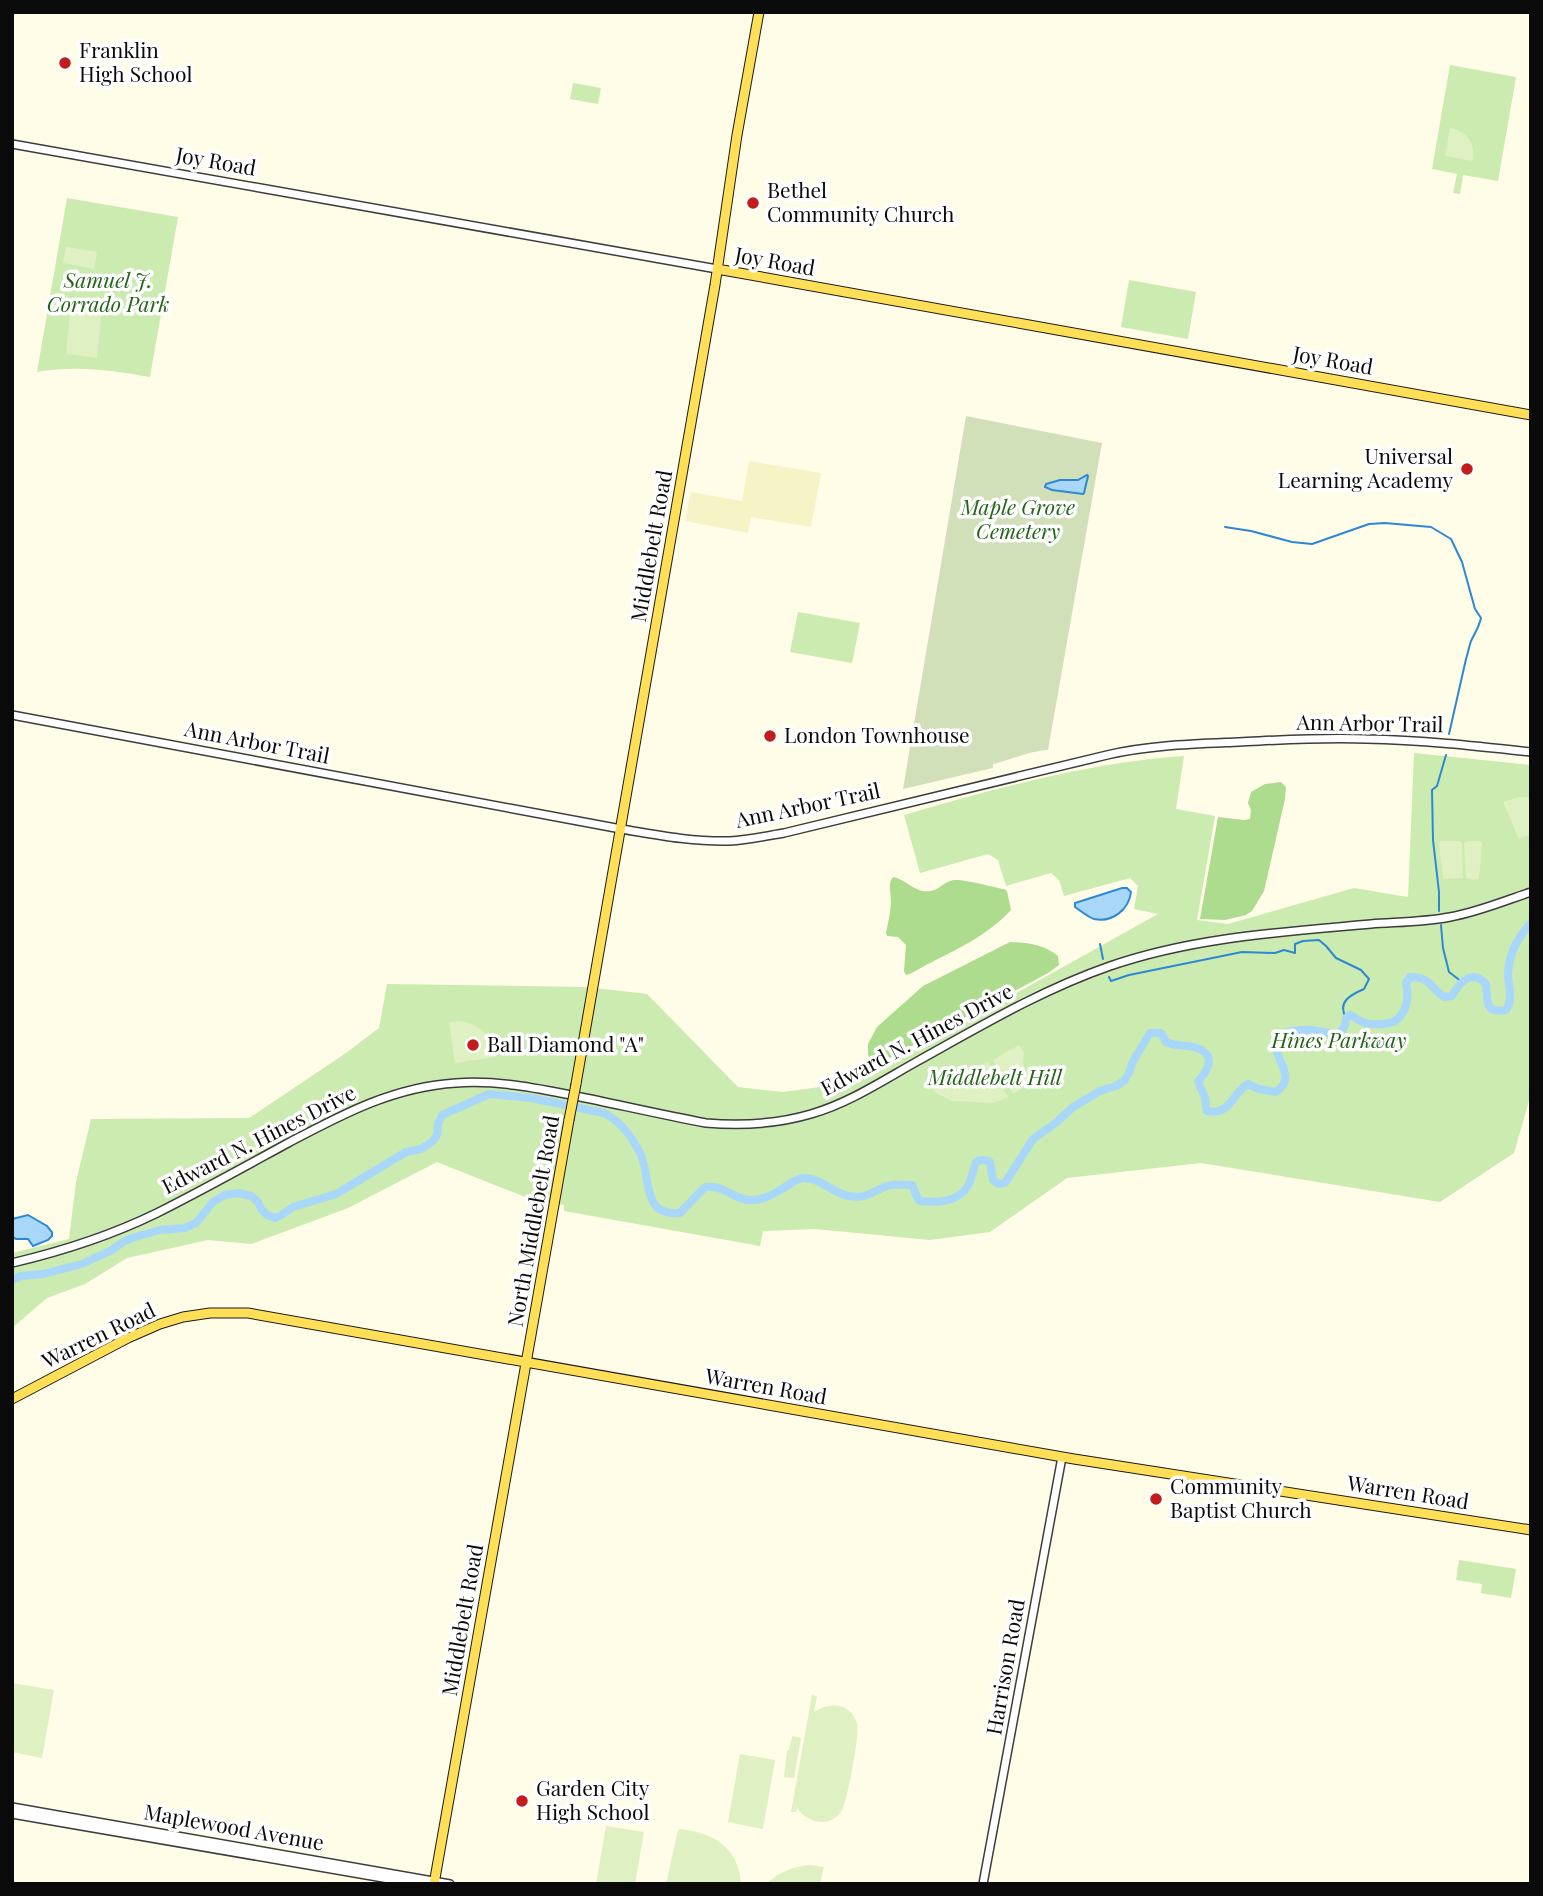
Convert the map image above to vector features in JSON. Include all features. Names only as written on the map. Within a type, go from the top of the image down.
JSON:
[{"type":"main road","name":"Middlebelt Road","points":[[576,1084],[759,12]]},
{"type":"main road","name":"Joy Road","points":[[717,269],[1531,415]]},
{"type":"main road","name":"North Middlebelt Road","points":[[526,1363],[576,1084]]},
{"type":"main road","name":"Warren Road","points":[[12,1399],[150,1327],[183,1317],[210,1313],[265,1315],[1062,1457],[1531,1530]]},
{"type":"main road","name":"Middlebelt Road","points":[[435,1882],[526,1363]]},
{"type":"street","name":"Joy Road","points":[[12,144],[717,269]]},
{"type":"street","name":"Ann Arbor Trail","points":[[12,715],[621,829],[700,841],[745,840],[784,833],[1133,749],[1160,746],[1367,738],[1531,752]]},
{"type":"street","name":"Edward N. Hines Drive","points":[[12,1263],[77,1246],[119,1231],[341,1115],[406,1091],[455,1083],[502,1083],[706,1123],[758,1124],[788,1120],[850,1099],[1041,994],[1139,956],[1179,946],[1240,937],[1451,917],[1531,892]]},
{"type":"street","name":"Harrison Road","points":[[983,1884],[1062,1457]]},
{"type":"street","name":"Maplewood Avenue","points":[[12,1807],[418,1884]]},
{"type":"street","name":"Maplewood Avenue","points":[[12,1814],[450,1884]]},
{"type":"shaded area","points":[[749,461],[821,473],[811,527],[751,517],[748,533],[685,521],[691,492],[742,501]]},
{"type":"green space","points":[[1450,65],[1516,77],[1498,181],[1463,175],[1460,194],[1453,193],[1457,174],[1432,169]]},
{"type":"green space","points":[[573,83],[601,88],[598,104],[570,99]]},
{"type":"green space","points":[[1450,128],[1469,139],[1473,148],[1473,161],[1445,156]]},
{"type":"green space","name":"Samuel J. Corrado Park","points":[[67,198],[178,217],[150,377],[94,369],[37,372]]},
{"type":"green space","points":[[66,247],[97,252],[94,269],[63,263]]},
{"type":"green space","points":[[1129,280],[1196,292],[1188,339],[1121,327]]},
{"type":"green space","points":[[71,304],[102,307],[97,358],[66,354]]},
{"type":"green space","name":"Maple Grove Cemetery","points":[[966,416],[1102,443],[1048,750],[993,764],[993,768],[903,789]]},
{"type":"green space","points":[[798,612],[860,623],[852,663],[790,652]]},
{"type":"green space","name":"Hines Parkway","points":[[1414,753],[1531,765],[1531,1094],[1514,1153],[1440,1202],[1201,1163],[1067,1178],[990,1232],[930,1240],[815,1229],[763,1231],[760,1246],[564,1211],[564,1205],[547,1202],[543,1204],[437,1162],[348,1208],[251,1244],[208,1240],[127,1258],[85,1284],[47,1298],[12,1328],[12,1253],[69,1239],[76,1182],[91,1119],[249,1118],[379,1028],[387,984],[586,987],[647,994],[738,1087],[783,1092],[857,1082],[1158,914],[1134,909],[1138,886],[1130,878],[1064,896],[1059,880],[1051,873],[1006,886],[998,860],[988,854],[920,873],[904,815],[1078,770],[1184,756],[1176,809],[1215,816],[1197,920],[1228,924],[1354,888],[1408,897]]},
{"type":"green space","points":[[1281,782],[1286,787],[1285,799],[1264,891],[1252,911],[1246,915],[1225,920],[1200,919],[1218,817],[1250,819],[1251,810],[1248,803],[1251,792],[1265,784]]},
{"type":"green space","points":[[1519,797],[1531,798],[1531,834],[1519,839],[1503,802]]},
{"type":"green space","points":[[1439,843],[1462,843],[1463,878],[1443,879]]},
{"type":"green space","points":[[1464,843],[1482,843],[1479,878],[1474,880],[1466,878]]},
{"type":"green space","points":[[893,877],[923,891],[937,889],[954,880],[1004,889],[1007,891],[1011,910],[971,941],[906,975],[906,945],[898,937],[887,936],[886,933]]},
{"type":"green space","points":[[1010,942],[1047,949],[1058,956],[1059,965],[882,1062],[870,1063],[868,1044],[877,1027],[923,986]]},
{"type":"green space","name":"Ball Diamond \"A\"","points":[[458,1021],[478,1027],[488,1036],[496,1057],[455,1063],[449,1022]]},
{"type":"green space","points":[[1019,1045],[1024,1053],[1023,1063],[1029,1084],[1013,1094],[993,1060]]},
{"type":"green space","name":"Middlebelt Hill","points":[[988,1062],[1008,1097],[993,1103],[952,1101],[932,1091]]},
{"type":"green space","points":[[1459,1560],[1516,1569],[1511,1598],[1481,1593],[1482,1584],[1456,1580]]},
{"type":"green space","points":[[12,1683],[54,1690],[42,1758],[12,1752]]},
{"type":"green space","points":[[812,1695],[817,1696],[814,1712],[826,1706],[839,1706],[850,1712],[857,1724],[855,1753],[844,1804],[837,1816],[826,1822],[813,1820],[797,1808],[796,1812],[791,1812]]},
{"type":"green space","points":[[792,1736],[801,1738],[794,1778],[784,1777]]},
{"type":"green space","points":[[740,1754],[775,1760],[763,1829],[728,1822]]},
{"type":"green space","points":[[606,1826],[644,1832],[635,1884],[596,1884]]},
{"type":"green space","points":[[678,1830],[704,1834],[723,1844],[735,1861],[741,1884],[666,1884]]},
{"type":"green space","points":[[811,1865],[824,1867],[820,1884],[766,1884],[787,1870]]},
{"type":"water","points":[[1087,475],[1083,494],[1045,487],[1046,484],[1060,480],[1078,480]]},
{"type":"water","points":[[1122,888],[1131,892],[1130,898],[1114,917],[1094,919],[1075,907],[1075,903]]},
{"type":"water","points":[[28,1215],[52,1232],[48,1240],[33,1246],[28,1239],[12,1237],[12,1219]]},
{"type":"waterway","points":[[1225,527],[1312,544],[1369,524],[1385,523],[1431,527],[1451,539],[1462,562],[1475,609],[1481,618],[1471,641],[1449,734]]},
{"type":"waterway","points":[[1439,911],[1432,790],[1437,786],[1446,755]]},
{"type":"waterway","points":[[12,1280],[82,1264],[132,1238],[160,1230],[185,1228],[196,1223],[213,1202],[225,1195],[238,1193],[251,1196],[267,1215],[275,1218],[293,1207],[336,1194],[406,1152],[421,1149],[437,1135],[442,1115],[489,1094],[531,1098],[610,1116],[625,1130],[637,1147],[644,1163],[653,1202],[667,1212],[680,1213],[705,1187],[718,1188],[738,1198],[750,1200],[767,1197],[804,1178],[855,1197],[865,1196],[888,1186],[912,1185],[920,1201],[948,1200],[965,1190],[976,1162],[980,1160],[990,1162],[993,1180],[998,1184],[1005,1183],[1033,1139],[1073,1107],[1124,1081],[1150,1033],[1161,1033],[1166,1042],[1194,1047],[1205,1053],[1208,1066],[1198,1081],[1207,1111],[1215,1112],[1226,1107],[1248,1084],[1276,1092],[1282,1087],[1285,1076],[1276,1047],[1279,1035],[1304,1030],[1338,1032],[1342,1030],[1346,1018],[1350,1015],[1370,1024],[1392,1022],[1403,1013],[1406,1006],[1406,983],[1410,977],[1426,981],[1444,997],[1452,996],[1466,979],[1476,977],[1486,984],[1490,1007],[1493,1010],[1506,1010],[1510,997],[1510,959],[1531,923]]},
{"type":"waterway","points":[[1441,925],[1449,972],[1462,982]]},
{"type":"waterway","points":[[1109,977],[1111,981],[1242,952],[1275,953],[1284,950],[1295,953],[1295,944],[1319,940],[1336,958],[1361,970],[1369,979],[1364,989],[1344,1003],[1346,1018]]},
{"type":"waterway","points":[[1100,944],[1103,959]]},
{"type":"place","name":"Franklin High School","points":[[65,63]]},
{"type":"place","name":"Bethel Community Church","points":[[753,203]]},
{"type":"place","name":"Universal Learning Academy","points":[[1467,469]]},
{"type":"place","name":"London Townhouse","points":[[770,736]]},
{"type":"place","name":"Ball Diamond \"A\"","points":[[473,1045]]},
{"type":"place","name":"Community Baptist Church","points":[[1156,1499]]},
{"type":"place","name":"Garden City High School","points":[[522,1801]]}]
